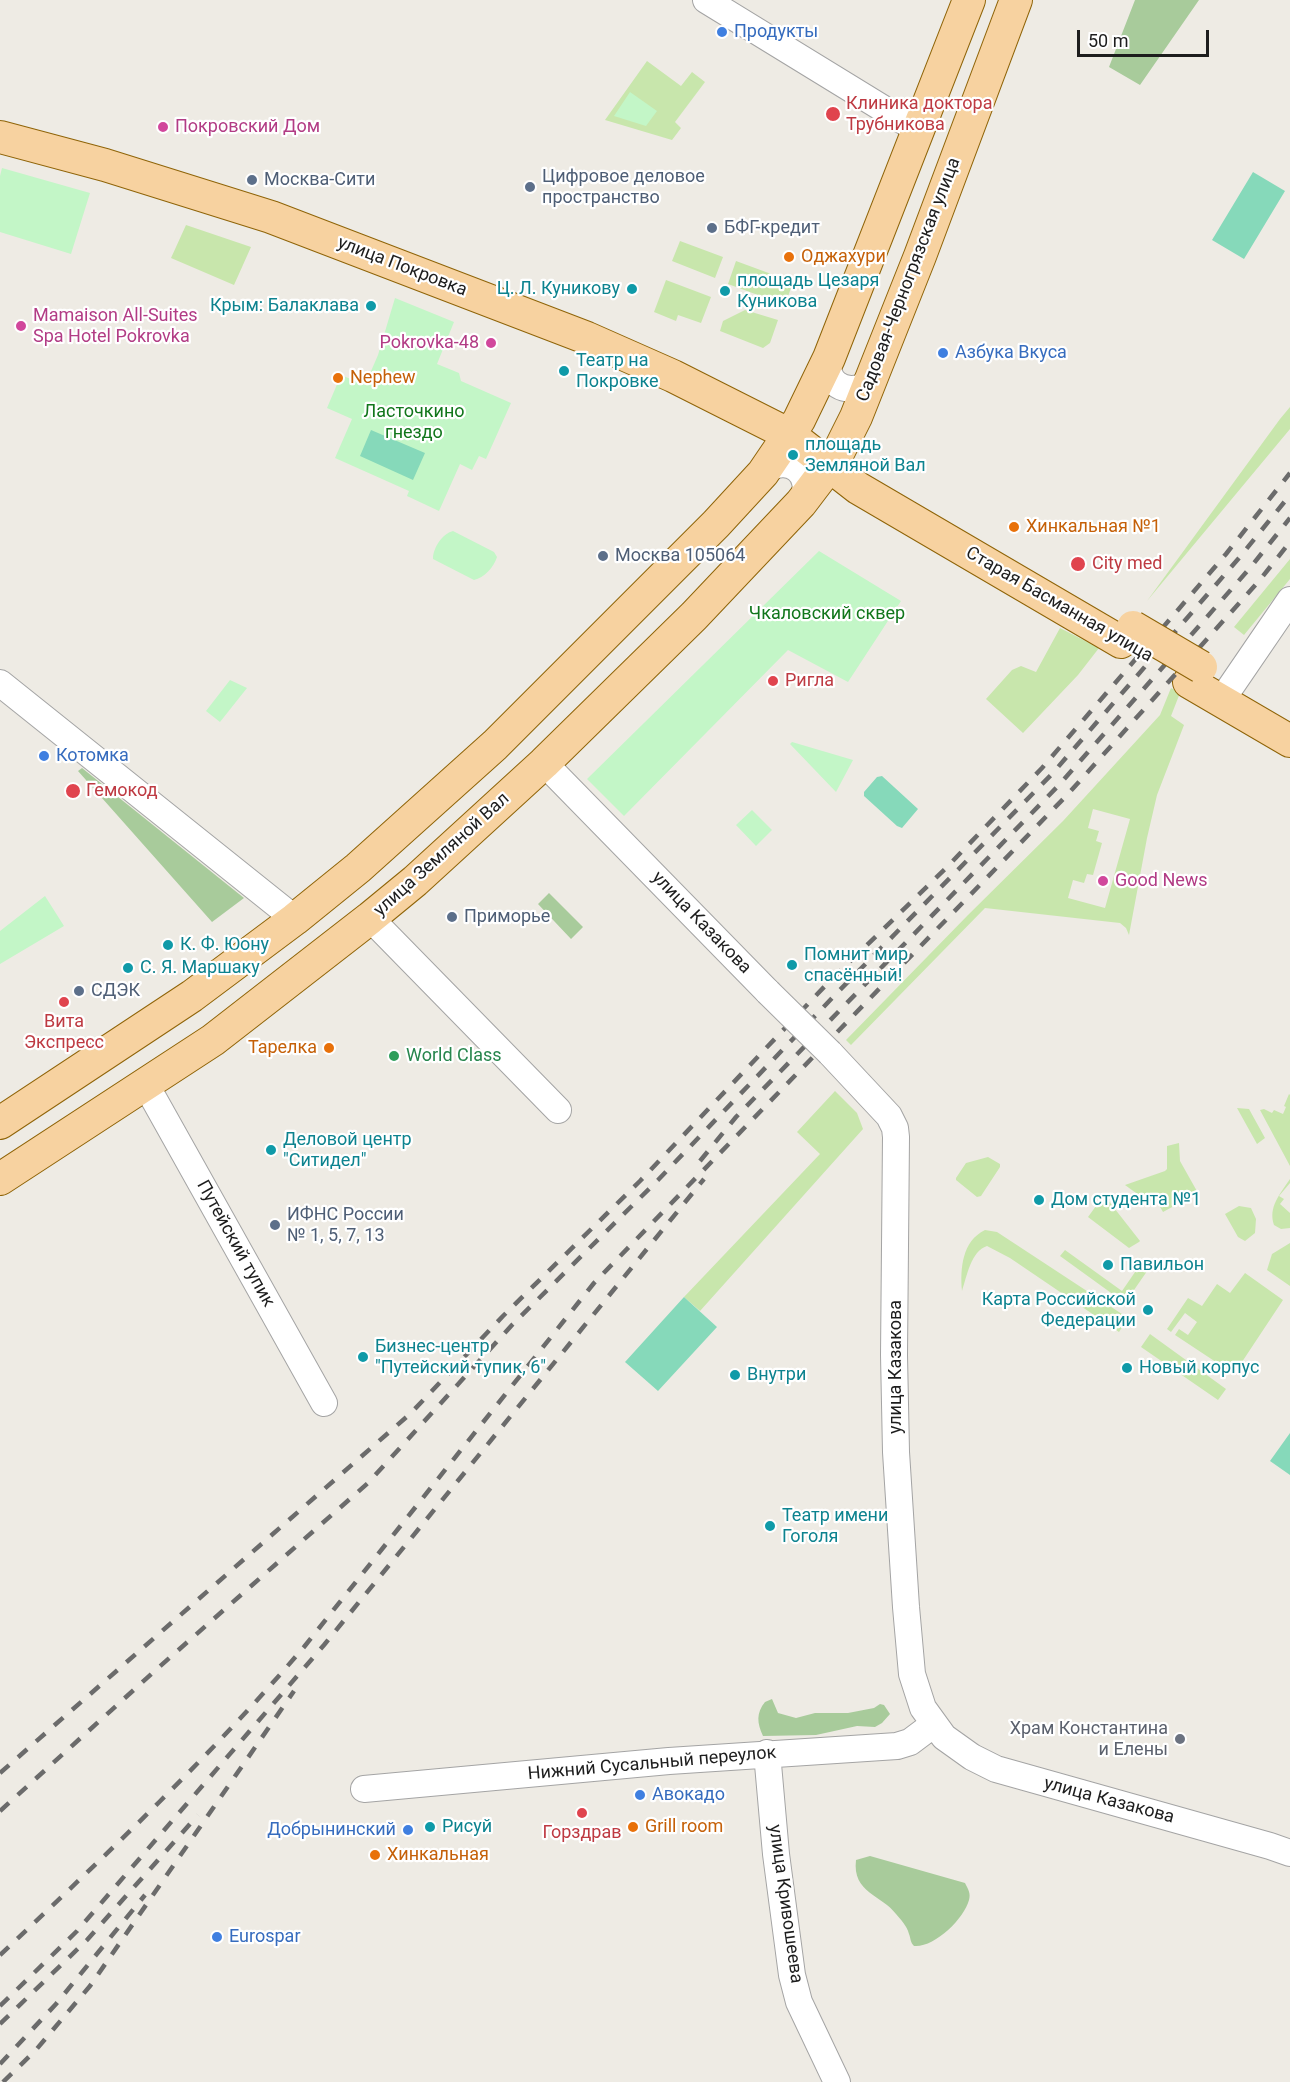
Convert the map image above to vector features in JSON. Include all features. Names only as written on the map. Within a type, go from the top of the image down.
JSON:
[{"type":"main road","points":[[0,1123],[192,996],[295,919],[426,808],[495,745],[708,532],[763,473],[790,435],[829,358],[969,0]]},
{"type":"main road","name":"Садовая-Черногрязская улица","points":[[833,462],[856,417],[873,375],[1016,0]]},
{"type":"main road","name":"улица Покровка","points":[[0,137],[96,162],[194,192],[368,253],[587,338],[673,376],[790,435]]},
{"type":"main road","points":[[790,435],[833,462]]},
{"type":"main road","name":"улица Земляной Вал","points":[[0,1179],[213,1040],[415,881],[544,763],[694,616],[801,503],[833,462]]},
{"type":"main road","name":"Старая Басманная улица","points":[[833,462],[867,472],[984,542],[1127,634],[1226,693],[1290,741]]},
{"type":"main road","name":"Старая Басманная улица","points":[[1226,693],[1290,720]]},
{"type":"street","points":[[706,0],[918,130]]},
{"type":"street","points":[[829,358],[828,374],[838,387],[854,390],[862,387],[873,375]]},
{"type":"street","points":[[763,473],[776,464],[790,465],[797,469],[802,474],[806,489],[801,503]]},
{"type":"street","points":[[1226,693],[1290,600]]},
{"type":"street","points":[[0,683],[295,919]]},
{"type":"street","name":"улица Казакова","points":[[544,763],[830,1053],[883,1109],[895,1128],[897,1166],[894,1354],[899,1503],[912,1674],[923,1708],[934,1724],[957,1747],[996,1769],[1290,1853]]},
{"type":"street","points":[[370,918],[558,1110]]},
{"type":"street","name":"Путейский тупик","points":[[146,1085],[324,1403]]},
{"type":"street","name":"Нижний Сусальный переулок","points":[[364,1790],[767,1753],[897,1746],[910,1742],[934,1724]]},
{"type":"street","name":"улица Кривошеева","points":[[767,1753],[776,1854],[792,1975],[799,2002],[837,2082]]},
{"type":"green space","points":[[1135,0],[1199,0],[1140,85],[1109,67]]},
{"type":"green space","points":[[647,61],[681,86],[692,72],[705,82],[675,122],[681,128],[672,140],[605,120]]},
{"type":"green space","points":[[630,92],[657,111],[646,126],[614,116]]},
{"type":"green space","points":[[2,168],[90,193],[71,254],[0,232]]},
{"type":"green space","points":[[1253,172],[1285,191],[1244,259],[1212,240]]},
{"type":"green space","points":[[186,225],[251,247],[234,285],[171,258]]},
{"type":"green space","points":[[680,241],[723,257],[715,278],[672,261]]},
{"type":"green space","points":[[736,261],[793,282],[785,305],[728,284]]},
{"type":"green space","points":[[666,280],[711,297],[701,323],[678,315],[676,321],[654,312]]},
{"type":"green space","name":"Ласточкино гнездо","points":[[395,298],[454,322],[437,364],[459,373],[461,381],[511,403],[486,459],[479,456],[472,470],[460,464],[439,511],[407,496],[409,491],[335,458],[352,419],[327,408],[341,375],[365,385],[378,355]]},
{"type":"green space","points":[[745,310],[778,320],[770,343],[763,348],[720,331],[723,321]]},
{"type":"green space","points":[[1290,407],[1290,429],[1147,601],[1280,419]]},
{"type":"green space","points":[[371,430],[425,453],[413,480],[360,456]]},
{"type":"green space","points":[[453,531],[494,552],[497,557],[494,565],[481,577],[474,580],[433,559],[439,542]]},
{"type":"green space","name":"Чкаловский сквер","points":[[819,551],[901,601],[848,682],[788,650],[624,816],[587,779]]},
{"type":"green space","points":[[1290,559],[1290,579],[1244,635],[1234,627]]},
{"type":"green space","points":[[1060,628],[1099,648],[1078,675],[1023,733],[986,699],[1012,670],[1021,666],[1036,672]]},
{"type":"green space","points":[[230,680],[247,688],[220,722],[206,711]]},
{"type":"green space","points":[[1171,688],[1180,693],[1171,716],[1184,725],[1157,795],[1129,935],[1120,923],[985,908],[851,1045],[846,1040],[1063,821],[1160,715]],"holes":[[[1093,809],[1130,819],[1105,908],[1068,898],[1073,880],[1084,883],[1087,874],[1093,875],[1102,843],[1096,841],[1099,831],[1088,828]]]},
{"type":"green space","points":[[792,742],[853,760],[836,792],[790,744]]},
{"type":"green space","points":[[82,768],[244,898],[212,922],[78,771]]},
{"type":"green space","points":[[882,776],[918,809],[902,828],[864,796],[864,792],[877,777]]},
{"type":"green space","points":[[752,810],[772,830],[756,846],[736,825]]},
{"type":"green space","points":[[549,893],[583,927],[571,939],[538,904]]},
{"type":"green space","points":[[45,896],[64,926],[0,964],[0,931]]},
{"type":"green space","points":[[835,1091],[857,1113],[863,1129],[700,1311],[684,1297],[820,1154],[797,1132]]},
{"type":"green space","points":[[1289,1094],[1290,1166],[1260,1110],[1264,1109],[1272,1113],[1274,1110],[1283,1114]]},
{"type":"green space","points":[[1237,1108],[1249,1109],[1265,1138],[1257,1144]]},
{"type":"green space","points":[[1179,1143],[1180,1161],[1198,1193],[1163,1212],[1156,1200],[1147,1201],[1125,1185],[1165,1171],[1167,1169],[1167,1146]]},
{"type":"green space","points":[[988,1157],[1000,1164],[1000,1167],[981,1196],[977,1197],[956,1178],[966,1163]]},
{"type":"green space","points":[[1290,1179],[1290,1183],[1279,1196],[1284,1199],[1280,1204],[1290,1213],[1290,1228],[1281,1229],[1274,1225],[1274,1206],[1279,1195]]},
{"type":"green space","points":[[1104,1195],[1140,1241],[1129,1248],[1088,1217]]},
{"type":"green space","points":[[1239,1206],[1251,1208],[1256,1219],[1255,1233],[1245,1241],[1238,1237],[1225,1214]]},
{"type":"green space","points":[[985,1230],[997,1232],[1128,1318],[1119,1332],[1010,1258],[987,1246],[973,1258],[962,1291],[962,1265],[967,1248],[977,1235]]},
{"type":"green space","points":[[1290,1243],[1290,1286],[1267,1270],[1272,1254]]},
{"type":"green space","points":[[1065,1250],[1122,1291],[1144,1259],[1152,1264],[1125,1303],[1060,1256]]},
{"type":"green space","points":[[1245,1273],[1283,1300],[1234,1374],[1175,1335],[1179,1329],[1188,1335],[1197,1322],[1185,1313],[1171,1332],[1167,1329],[1188,1298],[1202,1306],[1217,1284],[1230,1293]]},
{"type":"green space","points":[[684,1297],[717,1327],[658,1391],[625,1362]]},
{"type":"green space","points":[[1150,1334],[1226,1389],[1218,1400],[1141,1347]]},
{"type":"green space","points":[[1290,1433],[1290,1475],[1270,1461]]},
{"type":"green space","points":[[772,1699],[778,1713],[796,1718],[815,1713],[848,1713],[874,1708],[880,1704],[884,1705],[890,1714],[875,1727],[857,1726],[816,1735],[763,1736],[759,1714],[765,1702]]},
{"type":"green space","points":[[870,1856],[965,1883],[970,1895],[966,1908],[955,1923],[939,1937],[914,1946],[907,1928],[900,1919],[863,1887],[859,1880],[856,1860]]},
{"type":"railway","points":[[0,1773],[411,1413],[503,1316],[640,1181],[825,986],[946,868],[1042,768],[1226,554],[1290,473]]},
{"type":"railway","points":[[0,1811],[368,1483],[512,1325],[658,1180],[835,995],[1052,774],[1239,558],[1290,495]]},
{"type":"railway","points":[[700,1161],[736,1117],[1059,785],[1250,568],[1290,518]]},
{"type":"railway","points":[[0,1955],[79,1881],[232,1728],[304,1647],[594,1283],[1068,794],[1259,581],[1290,542]]},
{"type":"railway","points":[[0,2006],[77,1931],[324,1645],[704,1179]]},
{"type":"railway","points":[[3,2082],[35,2051],[90,1986],[294,1691]]},
{"type":"railway","points":[[0,2024],[87,1940],[198,1815]]},
{"type":"railway","points":[[0,2064],[56,2004],[145,1895]]},
{"type":"place","name":"Продукты","points":[[722,32]]},
{"type":"place","name":"Клиника доктора Трубникова","points":[[833,114]]},
{"type":"place","name":"Покровский Дом","points":[[163,127]]},
{"type":"place","name":"Москва-Сити","points":[[252,180]]},
{"type":"place","name":"Цифровое деловое пространство","points":[[530,187]]},
{"type":"place","name":"БФГ-кредит","points":[[712,228]]},
{"type":"place","name":"Оджахури","points":[[789,257]]},
{"type":"place","name":"Ц. Л. Куникову","points":[[632,289]]},
{"type":"place","name":"площадь Цезаря Куникова","points":[[725,291]]},
{"type":"place","name":"Крым: Балаклава","points":[[371,306]]},
{"type":"place","name":"Mamaison All-Suites Spa Hotel Pokrovka","points":[[21,326]]},
{"type":"place","name":"Pokrovka-48","points":[[491,343]]},
{"type":"place","name":"Азбука Вкуса","points":[[943,353]]},
{"type":"place","name":"Театр на Покровке","points":[[564,371]]},
{"type":"place","name":"Nephew","points":[[338,378]]},
{"type":"place","name":"площадь Земляной Вал","points":[[793,455]]},
{"type":"place","name":"Хинкальная №1","points":[[1014,527]]},
{"type":"place","name":"Москва 105064","points":[[603,556]]},
{"type":"place","name":"City med","points":[[1078,564]]},
{"type":"place","name":"Ригла","points":[[773,681]]},
{"type":"place","name":"Котомка","points":[[44,756]]},
{"type":"place","name":"Гемокод","points":[[73,791]]},
{"type":"place","name":"Good News","points":[[1103,881]]},
{"type":"place","name":"Приморье","points":[[452,917]]},
{"type":"place","name":"К. Ф. Юону","points":[[168,945]]},
{"type":"place","name":"Помнит мир спасённый!","points":[[792,965]]},
{"type":"place","name":"С. Я. Маршаку","points":[[128,968]]},
{"type":"place","name":"СДЭК","points":[[79,991]]},
{"type":"place","name":"Вита Экспресс","points":[[64,1002]]},
{"type":"place","name":"Тарелка","points":[[329,1048]]},
{"type":"place","name":"World Class","points":[[394,1056]]},
{"type":"place","name":"Деловой центр \"Ситидел\"","points":[[271,1150]]},
{"type":"place","name":"Дом студента №1","points":[[1039,1200]]},
{"type":"place","name":"ИФНС России № 1, 5, 7, 13","points":[[275,1225]]},
{"type":"place","name":"Павильон","points":[[1108,1265]]},
{"type":"place","name":"Карта Российской Федерации","points":[[1148,1310]]},
{"type":"place","name":"Бизнес-центр \"Путейский тупик, 6\"","points":[[363,1357]]},
{"type":"place","name":"Новый корпус","points":[[1127,1368]]},
{"type":"place","name":"Внутри","points":[[735,1375]]},
{"type":"place","name":"Театр имени Гоголя","points":[[770,1526]]},
{"type":"place","name":"Храм Константина и Елены","points":[[1180,1739]]},
{"type":"place","name":"Авокадо","points":[[640,1795]]},
{"type":"place","name":"Горздрав","points":[[582,1813]]},
{"type":"place","name":"Рисуй","points":[[430,1827]]},
{"type":"place","name":"Grill room","points":[[633,1827]]},
{"type":"place","name":"Добрынинский","points":[[408,1830]]},
{"type":"place","name":"Хинкальная","points":[[375,1855]]},
{"type":"place","name":"Eurospar","points":[[217,1937]]}]
